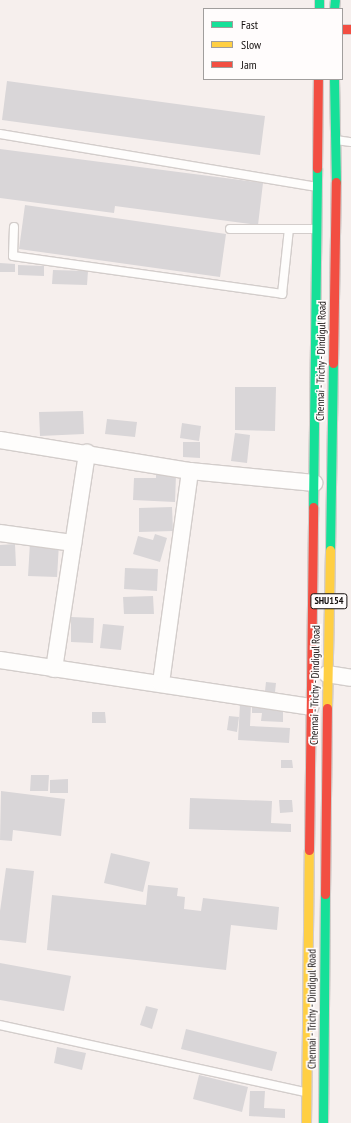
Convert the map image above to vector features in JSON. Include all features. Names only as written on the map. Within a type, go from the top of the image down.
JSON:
[{"type":"main road","name":"Chennai - Trichy - Dindigul Road","points":[[306,1123],[318,80]]},
{"type":"main road","name":"Chennai - Trichy - Dindigul Road","points":[[323,1123],[327,674],[336,224],[334,80]]},
{"type":"street","points":[[0,440],[190,471],[314,483]]},
{"type":"street","points":[[54,669],[87,453]]},
{"type":"street","points":[[161,683],[190,471]]},
{"type":"street","points":[[0,533],[73,543]]},
{"type":"street","points":[[0,660],[54,669],[161,683],[310,707]]},
{"type":"street","points":[[327,674],[351,678]]},
{"type":"lane","points":[[0,134],[317,187]]},
{"type":"lane","points":[[335,139],[351,142]]},
{"type":"lane","points":[[14,227],[13,256],[282,294],[289,229]]},
{"type":"lane","points":[[230,229],[317,229]]},
{"type":"lane","points":[[0,1025],[307,1093]]},
{"type":"building","points":[[7,81],[265,116],[260,155],[2,120]]},
{"type":"building","points":[[0,149],[263,183],[258,225],[115,206],[114,213],[0,198]]},
{"type":"building","points":[[25,205],[226,234],[220,277],[19,249]]},
{"type":"building","points":[[0,263],[15,264],[15,272],[0,272]]},
{"type":"building","points":[[18,265],[44,266],[44,276],[18,275]]},
{"type":"building","points":[[53,270],[88,271],[87,285],[52,284]]},
{"type":"building","points":[[235,387],[276,387],[275,431],[235,430]]},
{"type":"building","points":[[83,411],[84,434],[40,436],[39,412]]},
{"type":"building","points":[[107,419],[137,422],[135,437],[105,434]]},
{"type":"building","points":[[182,423],[201,426],[199,441],[180,438]]},
{"type":"building","points":[[235,433],[250,435],[247,463],[231,461]]},
{"type":"building","points":[[183,442],[200,442],[200,458],[183,457]]},
{"type":"building","points":[[156,474],[176,475],[175,502],[133,500],[134,478],[156,478]]},
{"type":"building","points":[[172,507],[173,531],[139,532],[139,508]]},
{"type":"building","points":[[155,534],[167,538],[160,562],[133,554],[138,536],[153,540]]},
{"type":"building","points":[[30,543],[59,544],[57,577],[28,576]]},
{"type":"building","points":[[15,544],[16,566],[0,566],[0,545]]},
{"type":"building","points":[[125,568],[158,569],[157,591],[124,589]]},
{"type":"building","points":[[153,596],[154,614],[124,614],[123,597]]},
{"type":"building","points":[[71,617],[94,618],[93,643],[71,642]]},
{"type":"building","points":[[103,624],[124,626],[121,650],[100,648]]},
{"type":"building","points":[[266,682],[276,683],[274,701],[264,700]]},
{"type":"building","points":[[240,704],[251,704],[250,726],[290,728],[289,743],[238,740]]},
{"type":"building","points":[[252,706],[283,708],[283,722],[261,721],[262,713],[252,713]]},
{"type":"building","points":[[92,712],[105,712],[106,723],[92,723]]},
{"type":"building","points":[[229,716],[239,717],[237,732],[227,730]]},
{"type":"building","points":[[281,760],[292,760],[293,768],[281,768]]},
{"type":"building","points":[[31,775],[49,775],[48,791],[30,791]]},
{"type":"building","points":[[68,779],[68,793],[50,793],[50,780]]},
{"type":"building","points":[[1,791],[65,799],[61,836],[13,830],[12,841],[0,840]]},
{"type":"building","points":[[190,798],[272,801],[271,823],[291,824],[291,832],[189,829]]},
{"type":"building","points":[[279,800],[292,800],[293,812],[280,813]]},
{"type":"building","points":[[111,853],[150,862],[143,892],[104,883]]},
{"type":"building","points":[[6,868],[34,871],[26,943],[0,940],[0,911]]},
{"type":"building","points":[[148,885],[178,888],[177,896],[185,897],[184,909],[201,911],[203,898],[279,907],[277,930],[231,925],[226,970],[47,950],[52,895],[146,905]]},
{"type":"building","points":[[0,963],[71,976],[64,1011],[0,1000]]},
{"type":"building","points":[[146,1006],[158,1009],[152,1029],[140,1025]]},
{"type":"building","points":[[186,1029],[277,1052],[272,1071],[181,1049]]},
{"type":"building","points":[[57,1047],[86,1053],[82,1070],[54,1063]]},
{"type":"building","points":[[199,1075],[248,1087],[242,1112],[193,1099]]},
{"type":"building","points":[[250,1091],[265,1091],[264,1108],[285,1109],[285,1118],[249,1116]]},
{"type":"traffic: fast","points":[[319,0],[319,8]]},
{"type":"traffic: fast","points":[[334,8],[335,0]]},
{"type":"traffic: fast","points":[[334,80],[336,182]]},
{"type":"traffic: fast","points":[[313,507],[317,168]]},
{"type":"traffic: fast","points":[[330,550],[333,363]]},
{"type":"traffic: fast","points":[[323,1123],[325,894]]},
{"type":"traffic: slow","points":[[327,708],[330,550]]},
{"type":"traffic: slow","points":[[306,1123],[309,850]]},
{"type":"traffic: jam","points":[[343,29],[351,29]]},
{"type":"traffic: jam","points":[[317,168],[318,80]]},
{"type":"traffic: jam","points":[[333,363],[336,182]]},
{"type":"traffic: jam","points":[[309,850],[313,507]]},
{"type":"traffic: jam","points":[[325,894],[327,708]]}]
